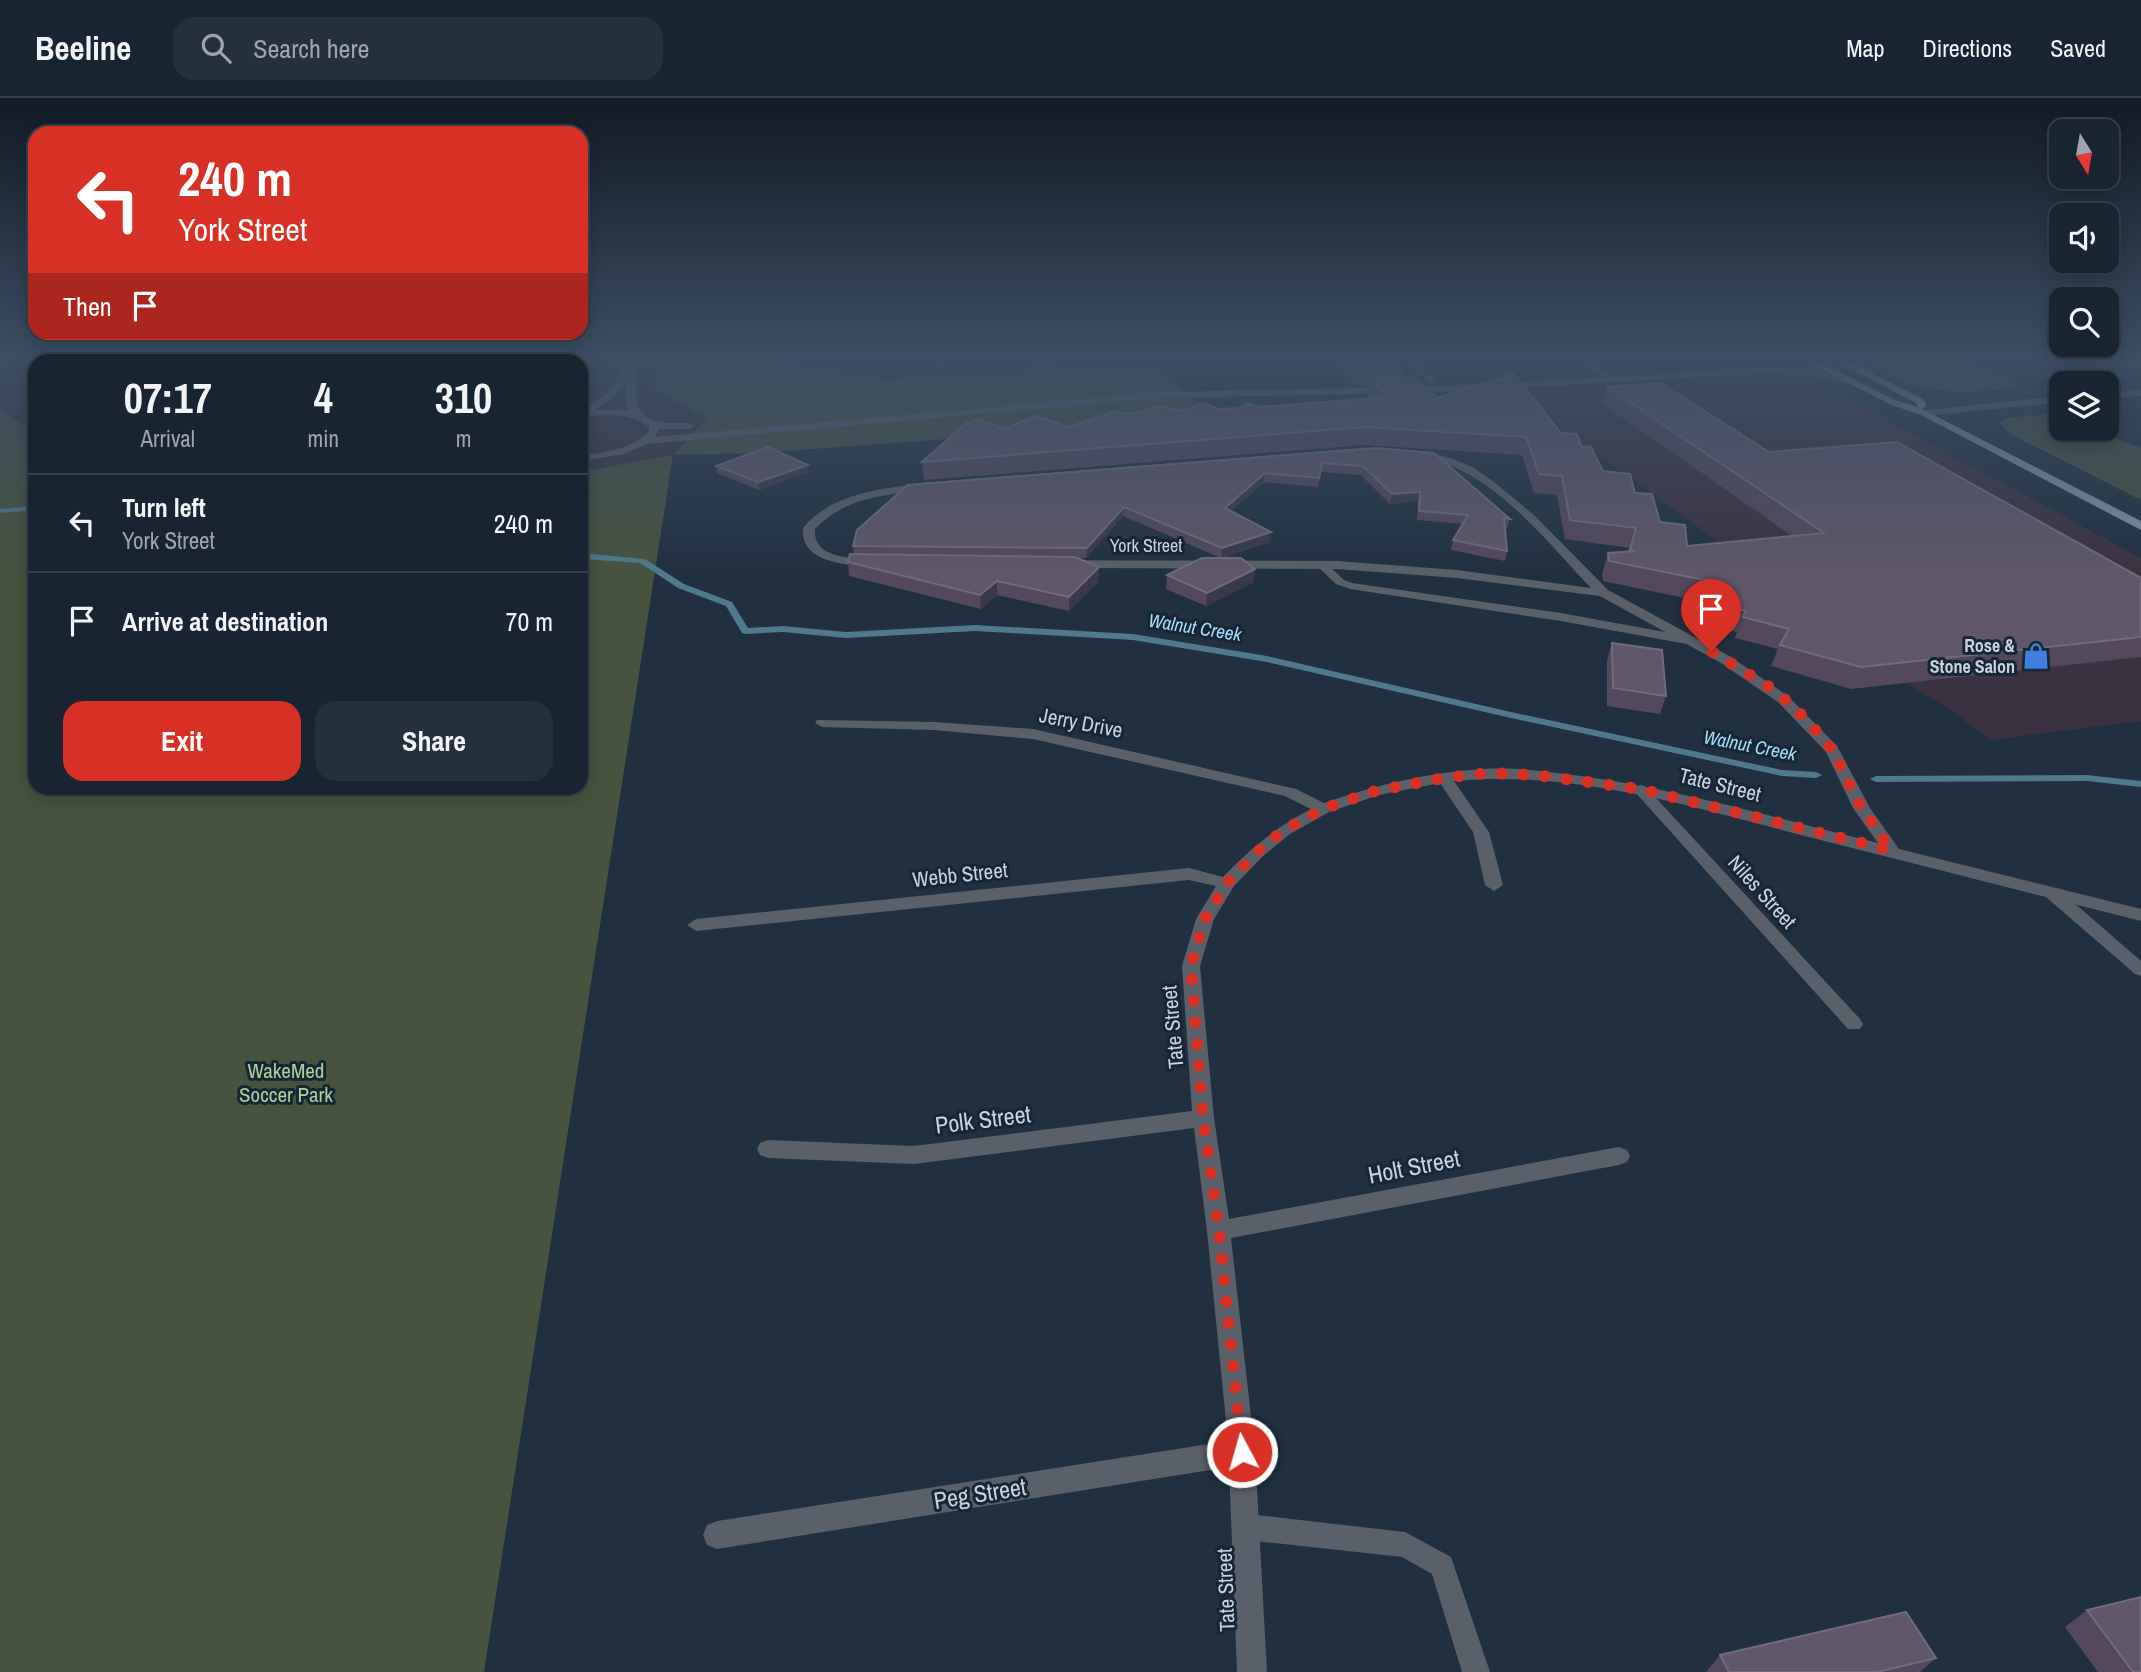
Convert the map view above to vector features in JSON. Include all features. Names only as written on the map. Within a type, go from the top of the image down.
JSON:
[{"type":"main road","points":[[1961,431],[2141,526]]},
{"type":"street","points":[[647,441],[654,431]]},
{"type":"street","points":[[588,457],[614,454],[647,441],[753,431]]},
{"type":"street","name":"York Street","points":[[1603,593],[1458,574],[1322,565],[870,563],[821,553],[811,547],[808,528],[826,510],[841,504],[860,497],[921,486],[1284,456],[1396,451],[1447,461],[1478,475],[1511,502],[1603,593],[1730,660],[1776,691],[1807,720],[1834,752],[1858,802],[1891,850]]},
{"type":"street","name":"Jerry Drive","points":[[822,723],[934,726],[1033,734],[1290,792],[1323,809]]},
{"type":"street","name":"Tate Street","points":[[1252,1672],[1242,1452],[1219,1231],[1203,1118],[1191,966],[1205,919],[1227,883],[1257,852],[1284,830],[1323,809],[1375,791],[1488,773],[1535,775],[1640,789],[2141,915]]},
{"type":"street","points":[[1444,778],[1481,832],[1494,885]]},
{"type":"street","name":"Webb Street","points":[[696,925],[1189,874],[1227,883]]},
{"type":"street","name":"Polk Street","points":[[768,1149],[914,1155],[1203,1118]]},
{"type":"street","name":"Holt Street","points":[[1219,1231],[1619,1156]]},
{"type":"street","name":"Peg Street","points":[[717,1535],[1242,1452]]},
{"type":"lane","points":[[1322,565],[1340,582],[1350,586],[1460,601],[1692,641]]},
{"type":"lane","name":"Niles Street","points":[[1640,789],[1854,1024]]},
{"type":"lane","points":[[2052,893],[2141,970]]},
{"type":"lane","points":[[1247,1527],[1405,1545],[1442,1566],[1476,1672]]},
{"type":"shaded area","points":[[588,431],[696,431],[673,455],[588,469]]},
{"type":"shaded area","points":[[1566,431],[1906,431],[2141,558],[2141,721],[1991,740],[1948,708],[1906,683],[1744,560]]},
{"type":"green space","name":"WakeMed Soccer Park","points":[[0,431],[28,431],[28,795],[588,795],[588,469],[673,455],[484,1672],[0,1672]]},
{"type":"green space","points":[[695,431],[1050,431],[759,453],[673,455]]},
{"type":"green space","points":[[2008,431],[2049,431],[2049,441],[2119,440],[2141,448],[2141,500]]},
{"type":"building","points":[[957,431],[1310,431],[922,462]]},
{"type":"building","points":[[1437,431],[1560,431],[1577,434],[1581,446],[1591,447],[1603,471],[1630,474],[1635,493],[1652,494],[1660,522],[1685,525],[1687,546],[1824,533],[1673,431],[1737,431],[1769,452],[1897,442],[2141,578],[2141,637],[1861,667],[1780,645],[1789,629],[1743,617],[1746,611],[1700,600],[1710,581],[1609,561],[1608,553],[1635,551],[1630,550],[1636,528],[1570,520],[1562,476],[1539,474],[1526,437]]},
{"type":"building","points":[[768,447],[808,465],[758,482],[716,466]]},
{"type":"building","points":[[1375,448],[1434,453],[1510,519],[1504,518],[1507,551],[1453,540],[1468,515],[1419,511],[1420,492],[1392,494],[1363,466],[1322,463],[1319,478],[1265,473],[1225,508],[1271,532],[1222,548],[1124,507],[1087,548],[853,546],[857,530],[908,485]]},
{"type":"building","points":[[850,554],[1075,557],[1099,567],[1069,597],[997,581],[980,595],[848,562]]},
{"type":"building","points":[[1202,558],[1241,558],[1255,569],[1207,593],[1167,575]]},
{"type":"building","points":[[1612,643],[1662,650],[1666,696],[1613,688]]},
{"type":"building","points":[[2141,1597],[2141,1672],[2133,1672],[2087,1610]]},
{"type":"building","points":[[1906,1612],[1936,1658],[1877,1672],[1729,1672],[1720,1655]]},
{"type":"waterway","name":"Walnut Creek","points":[[0,511],[28,509]]},
{"type":"waterway","name":"Walnut Creek","points":[[588,557],[642,561],[681,586],[729,604],[745,631],[783,629],[846,635],[975,628],[1133,637],[1267,659],[1782,773],[1816,775]]},
{"type":"waterway","name":"Walnut Creek","points":[[1876,779],[2087,778],[2141,784]]},
{"type":"place","name":"Rose & Stone Salon","points":[[2036,656]]},
{"type":"route","points":[[1242,1452],[1219,1231],[1203,1118],[1191,966],[1205,919],[1227,883],[1257,852],[1284,830],[1323,809],[1375,791],[1488,773],[1535,775],[1640,789],[1891,850],[1858,802],[1834,752],[1807,720],[1776,691],[1730,660],[1711,651]]}]
